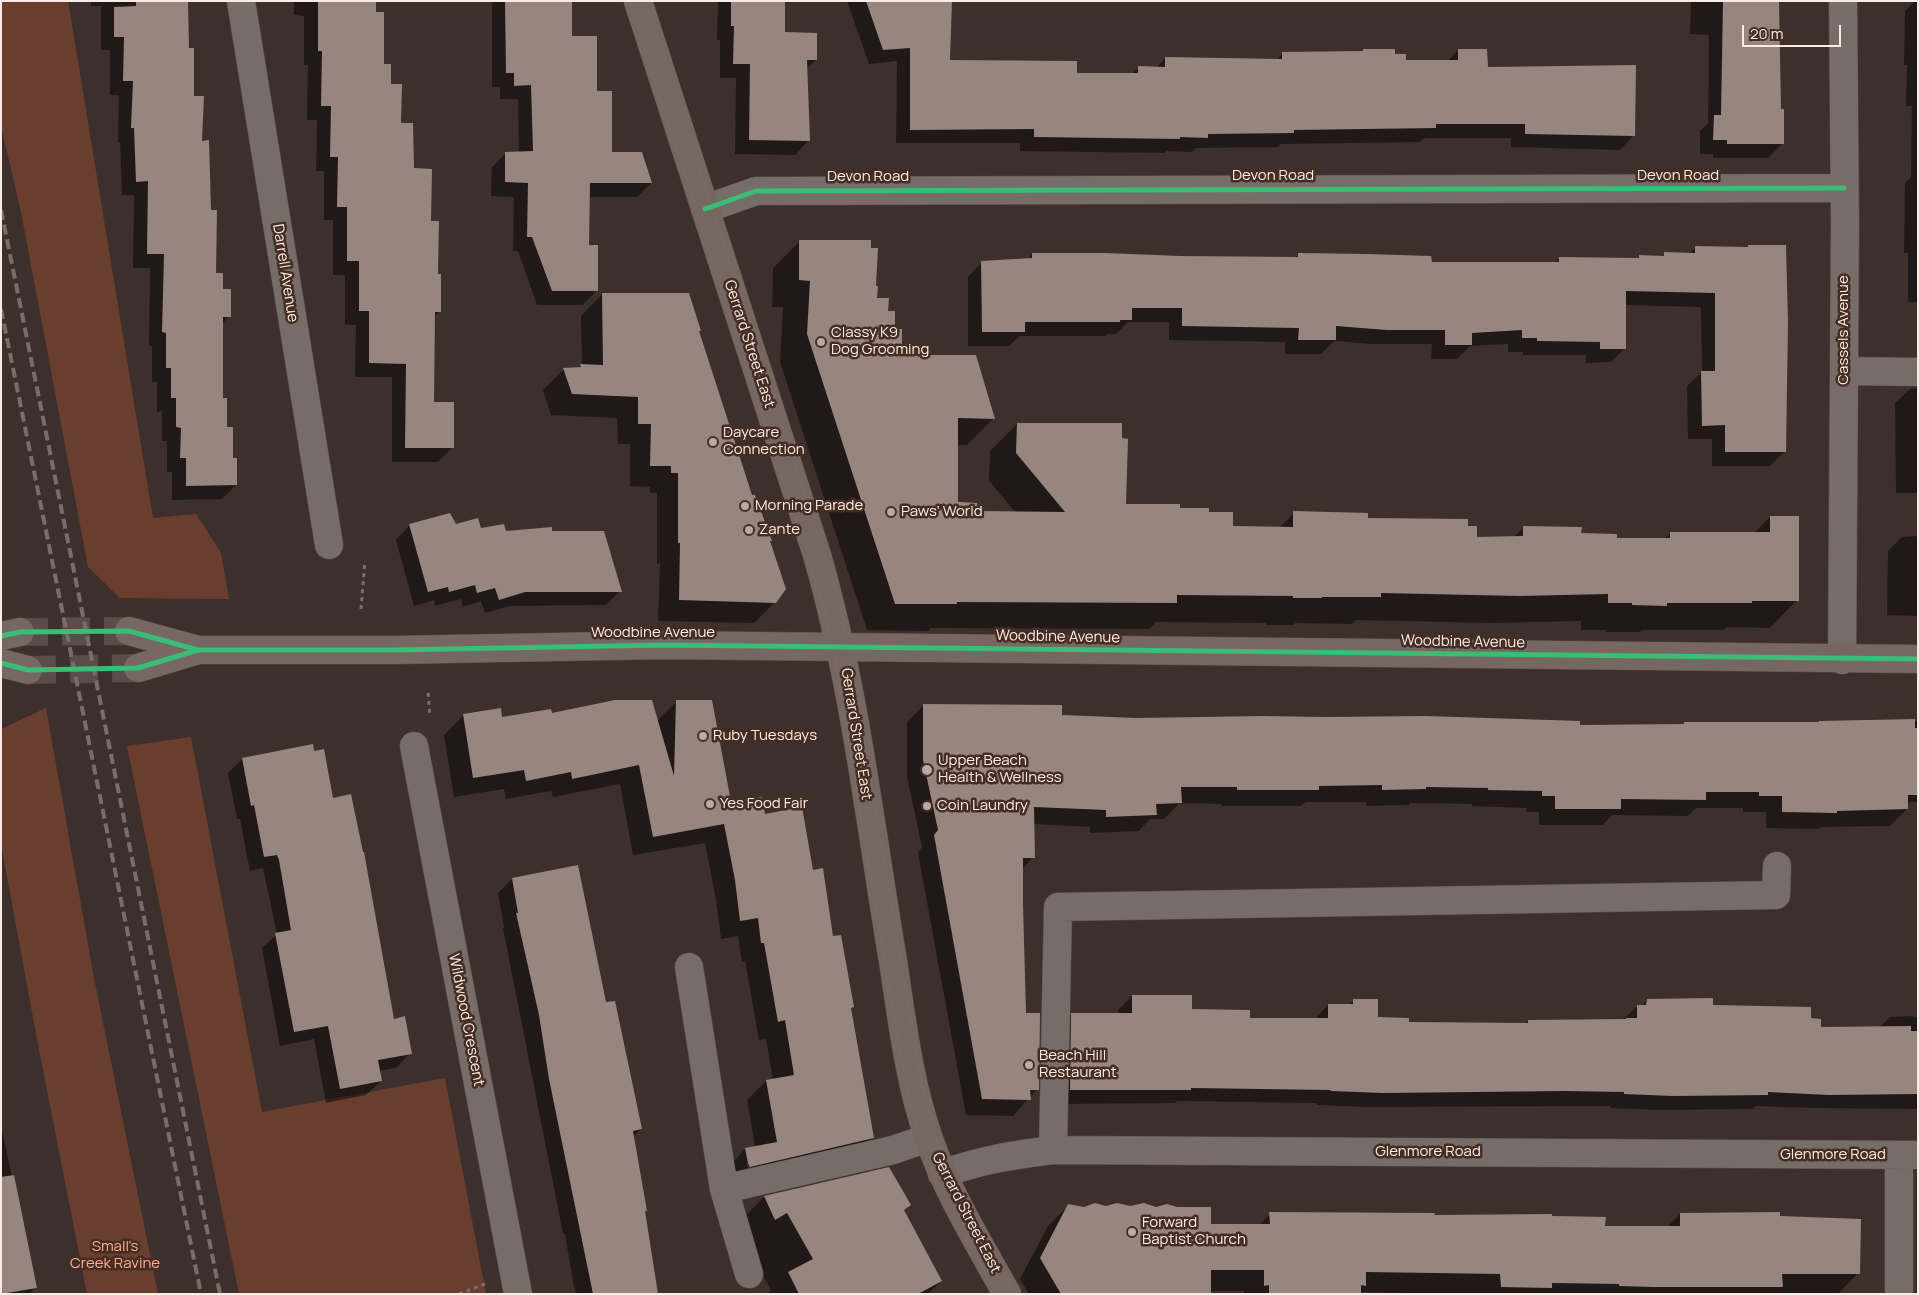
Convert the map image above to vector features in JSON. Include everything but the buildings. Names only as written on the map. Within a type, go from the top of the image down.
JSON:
[{"type":"main road","name":"Gerrard Street East","points":[[638,1],[817,555],[832,607],[841,648],[902,1018],[917,1099],[928,1138],[942,1174],[1007,1294]]},
{"type":"main road","name":"Woodbine Avenue","points":[[129,631],[198,650],[393,650],[664,645],[1842,660],[1918,659]]},
{"type":"main road","name":"Woodbine Avenue","points":[[138,668],[198,650]]},
{"type":"main road","points":[[1,663],[28,670]]},
{"type":"street","name":"Darrell Avenue","points":[[241,1],[329,545]]},
{"type":"street","name":"Cassels Avenue","points":[[1842,660],[1844,371],[1843,1]]},
{"type":"street","name":"Devon Road","points":[[705,209],[756,190],[1844,188]]},
{"type":"street","points":[[1844,371],[1918,372]]},
{"type":"street","name":"Wildwood Crescent","points":[[414,746],[518,1294]]},
{"type":"street","points":[[1053,1150],[1058,907],[1776,895],[1777,866]]},
{"type":"street","points":[[689,967],[724,1189],[749,1274]]},
{"type":"street","points":[[724,1189],[893,1150],[928,1138]]},
{"type":"street","name":"Glenmore Road","points":[[942,1174],[972,1163],[1005,1155],[1053,1150],[1909,1155]]},
{"type":"street","points":[[1899,1294],[1909,1155]]},
{"type":"path","points":[[362,609],[365,561]]},
{"type":"path","points":[[428,693],[430,716]]},
{"type":"green space","points":[[1,1],[68,1],[153,518],[196,514],[221,553],[229,599],[120,598],[88,567],[21,212],[1,126]]},
{"type":"green space","name":"Small's Creek Ravine","points":[[46,708],[94,978],[158,1294],[87,1294],[36,1034],[1,844],[1,729]]},
{"type":"green space","points":[[191,737],[262,1112],[445,1078],[486,1294],[239,1294],[127,746]]},
{"type":"tunnel","points":[[20,632],[129,631]]},
{"type":"tunnel","points":[[28,670],[138,668]]},
{"type":"tram line","points":[[629,1],[824,607],[833,648],[899,1048],[915,1120],[929,1162],[944,1196],[998,1294]]},
{"type":"tram line","points":[[645,1],[841,607],[918,1064],[933,1125],[955,1183],[1015,1294]]},
{"type":"railway","points":[[1,210],[220,1294]]},
{"type":"railway","points":[[1,309],[201,1294]]},
{"type":"cycle path","points":[[705,209],[756,191],[1844,188]]},
{"type":"cycle path","points":[[1,636],[20,632],[129,631],[198,650],[393,650],[664,645],[1918,659]]},
{"type":"cycle path","points":[[1,663],[28,670],[138,668],[198,650]]},
{"type":"place","name":"Classy K9 Dog Grooming","points":[[821,342]]},
{"type":"place","name":"Daycare Connection","points":[[713,442]]},
{"type":"place","name":"Morning Parade","points":[[745,506]]},
{"type":"place","name":"Paws’ World","points":[[891,512]]},
{"type":"place","name":"Zante","points":[[749,530]]},
{"type":"place","name":"Ruby Tuesdays","points":[[703,736]]},
{"type":"place","name":"Upper Beach Health & Wellness","points":[[927,770]]},
{"type":"place","name":"Yes Food Fair","points":[[710,804]]},
{"type":"place","name":"Coin Laundry","points":[[927,806]]},
{"type":"place","name":"Beach Hill Restaurant","points":[[1029,1065]]},
{"type":"place","name":"Forward Baptist Church","points":[[1132,1232]]}]
